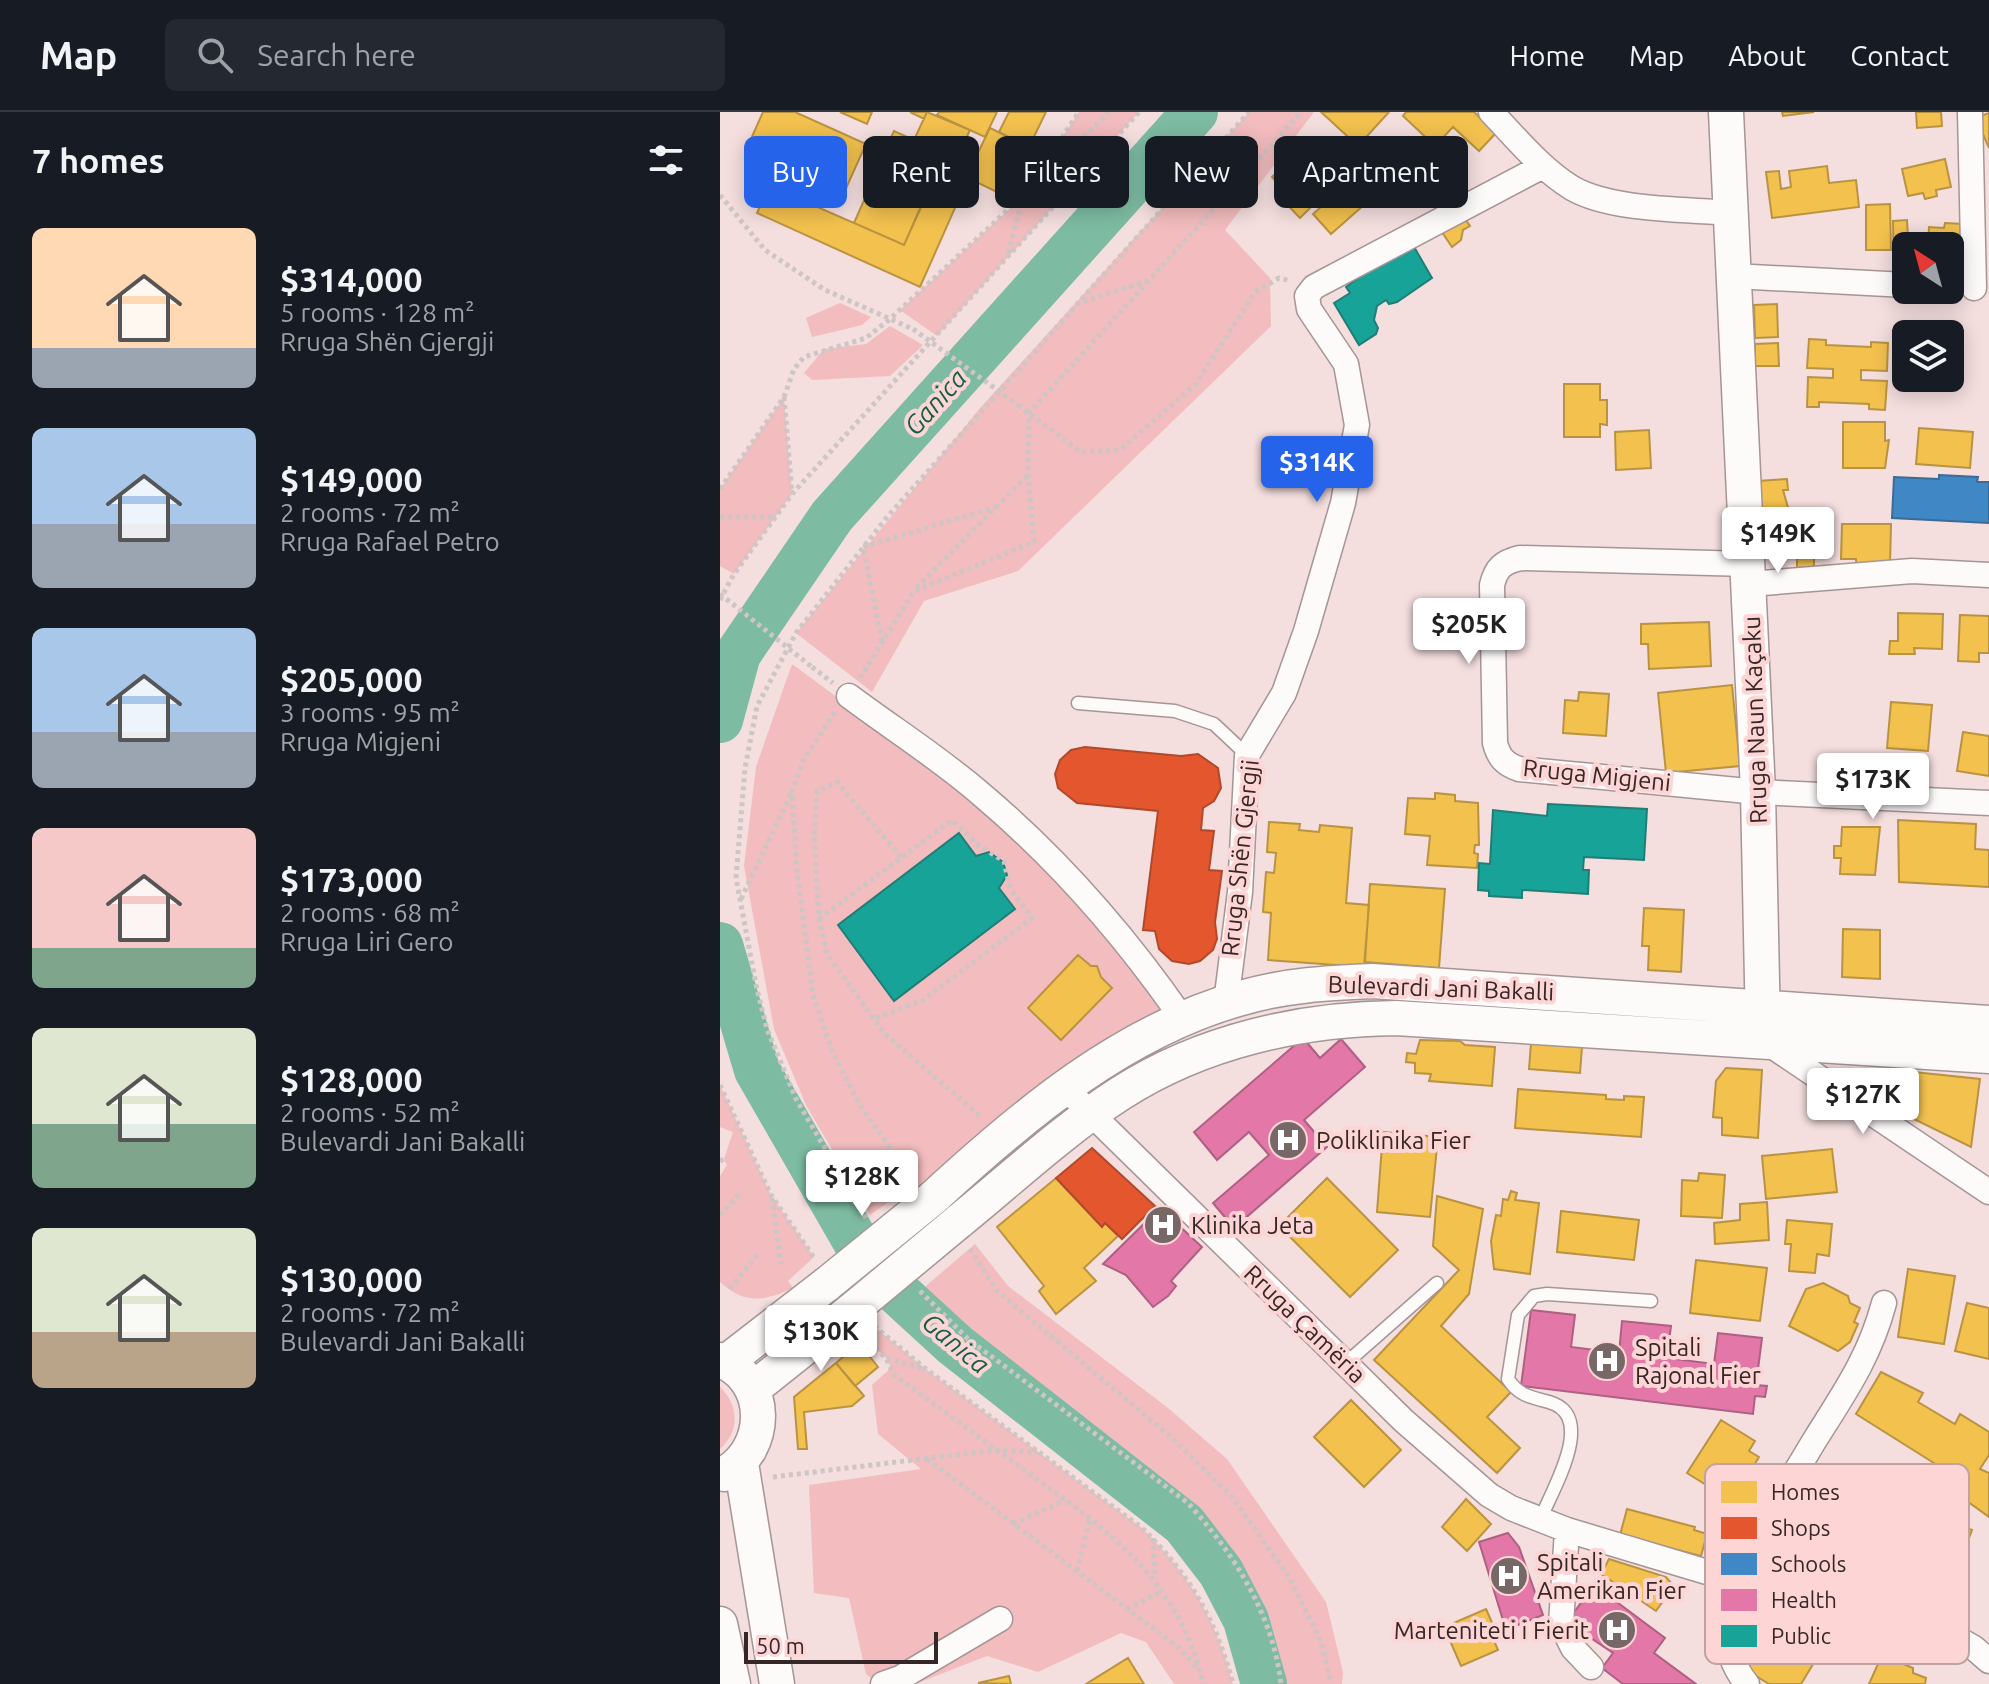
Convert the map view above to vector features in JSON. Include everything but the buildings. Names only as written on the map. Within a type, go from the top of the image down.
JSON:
[{"type":"main road","name":"Rruga Naun Kaçaku","points":[[1726,112],[1758,792],[1763,1040]]},
{"type":"main road","name":"Bulevardi Jani Bakalli","points":[[723,1361],[926,1189],[1002,1139],[1065,1088],[1107,1059],[1182,1018],[1226,1003],[1311,984],[1372,981],[1989,1023]]},
{"type":"main road","name":"Bulevardi Jani Bakalli","points":[[753,1389],[859,1314],[958,1222],[1090,1114],[1172,1065],[1268,1032],[1311,1022],[1396,1018],[1989,1056]]},
{"type":"main road","points":[[723,1361],[740,1372],[753,1389],[759,1418],[757,1434],[735,1473],[777,1684]]},
{"type":"main road","points":[[720,1624],[733,1684]]},
{"type":"street","points":[[1491,112],[1543,166],[1574,189],[1603,199],[1731,213]]},
{"type":"street","points":[[1970,112],[1971,288]]},
{"type":"street","points":[[1314,287],[1543,166]]},
{"type":"street","points":[[1734,276],[1892,284]]},
{"type":"street","name":"Rruga Shën Gjergji","points":[[1226,1003],[1240,892],[1247,755],[1284,693],[1306,631],[1343,503],[1355,438],[1355,396],[1346,364],[1309,309],[1307,296],[1314,287]]},
{"type":"street","name":"Rruga Migjeni","points":[[1749,574],[1520,558],[1506,561],[1495,571],[1492,585],[1495,743],[1499,756],[1507,765],[1519,769],[1758,792]]},
{"type":"street","points":[[1749,574],[1912,571],[1989,575]]},
{"type":"street","points":[[849,696],[982,794],[1056,865],[1134,948],[1182,1018]]},
{"type":"street","points":[[1758,792],[1989,803]]},
{"type":"street","points":[[1763,1040],[1989,1192]]},
{"type":"street","name":"Rruga Çamëria","points":[[1065,1088],[1345,1364],[1473,1483],[1511,1508],[1540,1520],[1705,1571]]},
{"type":"street","points":[[1799,1464],[1866,1359],[1884,1303]]},
{"type":"street","points":[[1567,1530],[1561,1624],[1573,1648],[1591,1667]]},
{"type":"street","points":[[883,1684],[900,1678],[1000,1619]]},
{"type":"street","points":[[1733,1664],[1747,1684]]},
{"type":"lane","points":[[1078,703],[1175,711],[1214,724],[1247,755]]},
{"type":"lane","points":[[1345,1364],[1437,1283]]},
{"type":"lane","points":[[1540,1520],[1572,1439],[1574,1424],[1567,1411],[1515,1391],[1508,1379],[1507,1365],[1518,1315],[1534,1296],[1547,1294],[1651,1301]]},
{"type":"path","points":[[1063,136],[1079,112]]},
{"type":"path","points":[[1084,136],[1109,112]]},
{"type":"path","points":[[812,667],[720,597],[792,494],[1139,112]]},
{"type":"path","points":[[869,1222],[796,1099],[767,1029],[736,878],[745,768],[757,706],[796,633],[863,547],[1075,304],[1249,112]]},
{"type":"path","points":[[914,591],[1034,542],[1028,475],[1029,413],[1301,112]]},
{"type":"path","points":[[720,195],[765,250],[825,290],[913,329],[1081,452],[1120,450],[1196,384],[1255,292],[1279,278],[1314,287]]},
{"type":"path","points":[[720,489],[784,397],[794,369],[804,357],[866,338],[1010,208]]},
{"type":"path","points":[[1008,254],[1020,208]]},
{"type":"path","points":[[1075,304],[1152,279]]},
{"type":"path","points":[[784,397],[792,494]]},
{"type":"path","points":[[740,899],[792,792],[803,761],[849,696],[914,591],[1028,475]]},
{"type":"path","points":[[863,547],[996,507]]},
{"type":"path","points":[[720,517],[775,517]]},
{"type":"path","points":[[863,547],[882,642]]},
{"type":"path","points":[[901,857],[837,782],[817,791],[814,834],[819,919],[827,954],[884,1033],[986,1121],[1002,1139]]},
{"type":"path","points":[[792,792],[797,871],[813,995],[832,1051],[861,1107],[921,1190],[926,1189]]},
{"type":"path","points":[[819,919],[952,820],[978,845],[1004,861],[1010,888],[1032,918],[923,1000],[874,1019]]},
{"type":"path","points":[[720,1085],[771,1195],[824,1276]]},
{"type":"path","points":[[833,1164],[926,1189]]},
{"type":"path","points":[[720,1215],[742,1191]]},
{"type":"path","points":[[771,1195],[781,1264]]},
{"type":"path","points":[[958,1222],[969,1248],[997,1291],[1171,1437],[1232,1497],[1289,1577],[1321,1641],[1331,1684]]},
{"type":"path","points":[[730,1289],[758,1253]]},
{"type":"path","points":[[912,1280],[931,1305],[968,1339],[1188,1503],[1218,1536],[1249,1583],[1278,1659],[1281,1684]]},
{"type":"path","points":[[859,1314],[927,1370],[1153,1538],[1198,1595],[1214,1622],[1233,1684]]},
{"type":"path","points":[[927,1370],[886,1358],[894,1375],[1090,1518],[1155,1579],[1196,1651],[1203,1684]]},
{"type":"path","points":[[735,1473],[927,1459],[996,1450],[1038,1452]]},
{"type":"path","points":[[927,1459],[1178,1647],[1200,1671]]},
{"type":"path","points":[[1013,1524],[1066,1500]]},
{"type":"path","points":[[1077,1571],[1090,1518]]},
{"type":"path","points":[[1153,1538],[1155,1579]]},
{"type":"path","points":[[1127,1609],[1163,1591]]},
{"type":"shaded area","points":[[1079,112],[1139,112],[1117,136],[1063,136]]},
{"type":"shaded area","points":[[1249,112],[1314,112],[1296,136],[1274,136],[1274,165],[1258,186],[1258,136],[1227,136]]},
{"type":"shaded area","points":[[1010,208],[1052,208],[937,336],[900,310]]},
{"type":"shaded area","points":[[1162,208],[1242,208],[1225,230],[1270,278],[1271,326],[1018,571],[924,601],[872,692],[796,633],[981,407]]},
{"type":"shaded area","points":[[840,303],[871,317],[862,325],[812,337],[806,318]]},
{"type":"shaded area","points":[[890,326],[923,345],[890,376],[812,380],[804,373],[824,349],[866,344]]},
{"type":"shaded area","points":[[784,397],[792,494],[734,574],[720,566],[720,489]]},
{"type":"shaded area","points":[[792,664],[975,799],[1128,953],[1172,1016],[939,1180],[908,1188],[870,1215],[806,1105],[774,1029],[744,866],[756,767]]},
{"type":"shaded area","points":[[720,1085],[771,1195],[814,1257],[788,1281],[793,1288],[773,1296],[747,1297],[720,1282],[720,1176],[727,1165],[724,1159],[733,1132],[720,1127]]},
{"type":"shaded area","points":[[975,1244],[1008,1286],[1168,1408],[1227,1459],[1326,1602],[1343,1672],[1342,1684],[1281,1684],[1270,1633],[1249,1586],[1221,1543],[1188,1503],[968,1339],[920,1291]]},
{"type":"shaded area","points":[[876,1328],[927,1370],[1142,1528],[1174,1563],[1199,1599],[1218,1639],[1233,1684],[1174,1684],[1146,1642],[1121,1633],[1038,1672],[987,1656],[915,1684],[878,1684],[866,1674],[849,1598],[814,1593],[809,1485],[921,1469],[878,1434],[872,1385],[891,1368],[886,1358],[866,1339]]},
{"type":"shaded area","points":[[720,1387],[731,1402],[735,1418],[731,1435],[720,1449]]},
{"type":"waterway","name":"Ganica","points":[[720,720],[738,654],[832,516],[1195,112]]},
{"type":"waterway","name":"Ganica","points":[[720,945],[757,1070],[871,1268],[955,1345],[1184,1524],[1221,1572],[1246,1620],[1264,1684]]},
{"type":"place","name":"Poliklinika Fier","points":[[1288,1140]]},
{"type":"place","name":"Klinika Jeta","points":[[1163,1225]]},
{"type":"place","name":"Spitali Rajonal Fier","points":[[1607,1361]]},
{"type":"place","name":"Spitali Amerikan Fier","points":[[1509,1576]]},
{"type":"place","name":"Marteniteti i Fierit","points":[[1617,1630]]}]
